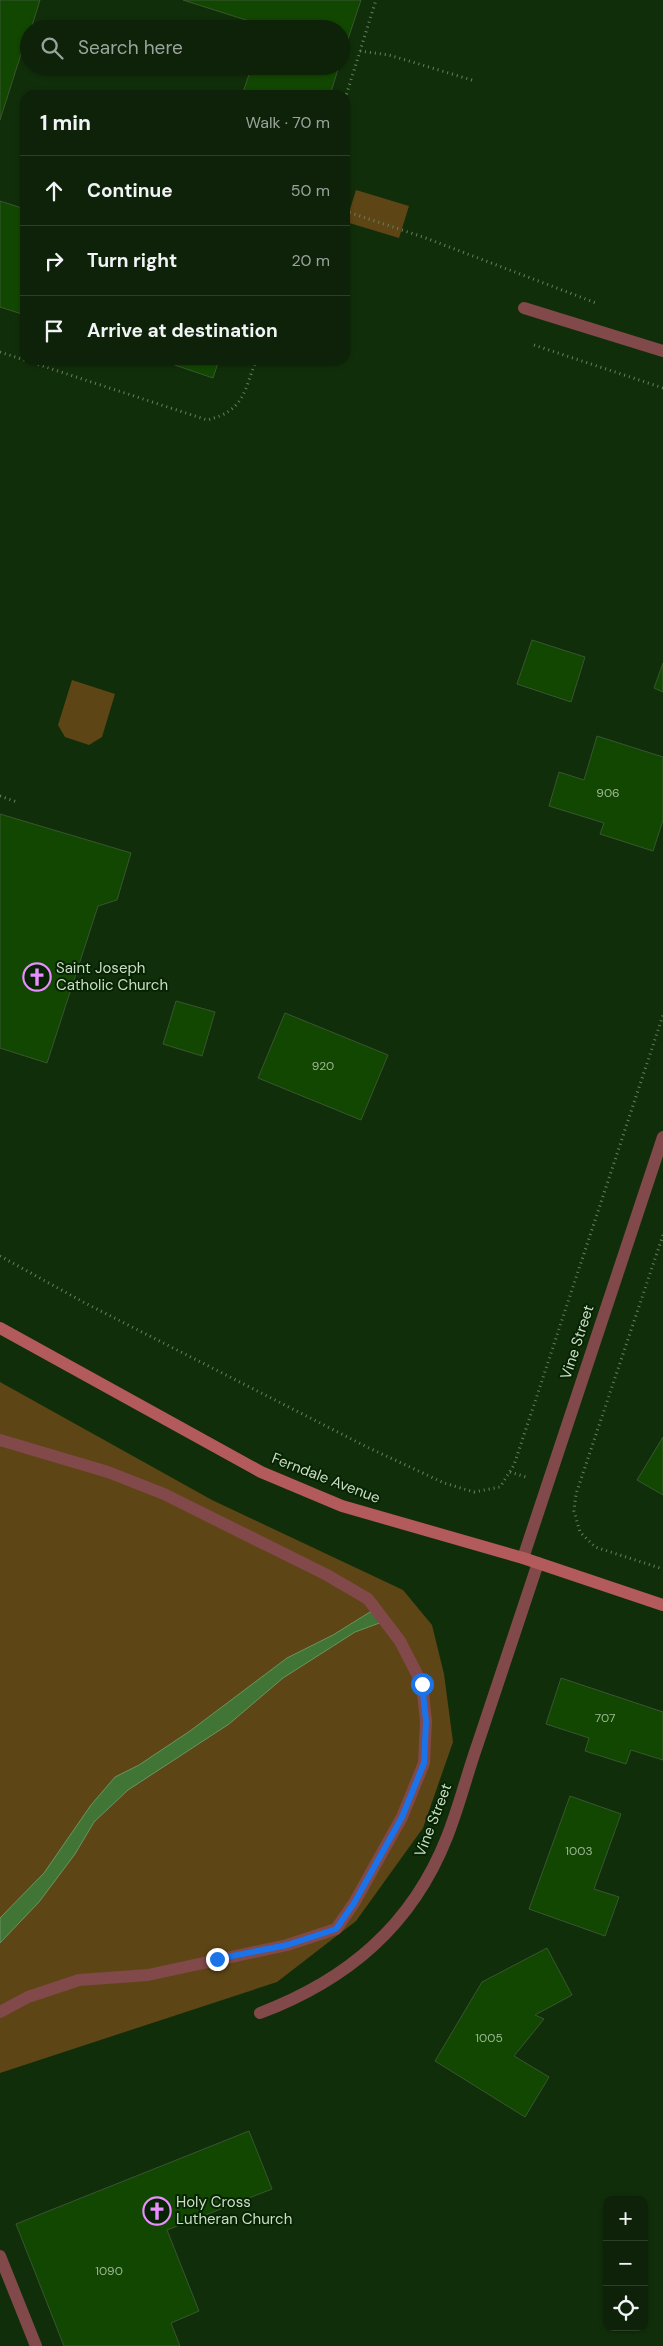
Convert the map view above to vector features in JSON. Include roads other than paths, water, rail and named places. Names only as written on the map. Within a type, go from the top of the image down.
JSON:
[{"type":"street","points":[[524,308],[663,351]]},
{"type":"street","name":"Vine Street","points":[[523,1558],[663,1137]]},
{"type":"street","name":"Ferndale Avenue","points":[[0,1328],[261,1472],[342,1506],[523,1558],[663,1605]]},
{"type":"street","points":[[0,1440],[108,1472],[164,1494],[327,1574],[368,1599],[400,1641],[422,1684],[426,1721],[424,1763],[402,1817],[354,1903],[336,1929],[287,1945],[148,1974],[79,1980],[28,1997],[0,2012]]},
{"type":"street","name":"Vine Street","points":[[260,2013],[287,2003],[324,1984],[362,1956],[395,1924],[425,1883],[446,1837],[538,1563]]},
{"type":"street","points":[[0,2256],[36,2346]]},
{"type":"place","name":"Saint Joseph Catholic Church","points":[[37,977]]},
{"type":"place","name":"Holy Cross Lutheran Church","points":[[157,2211]]}]
